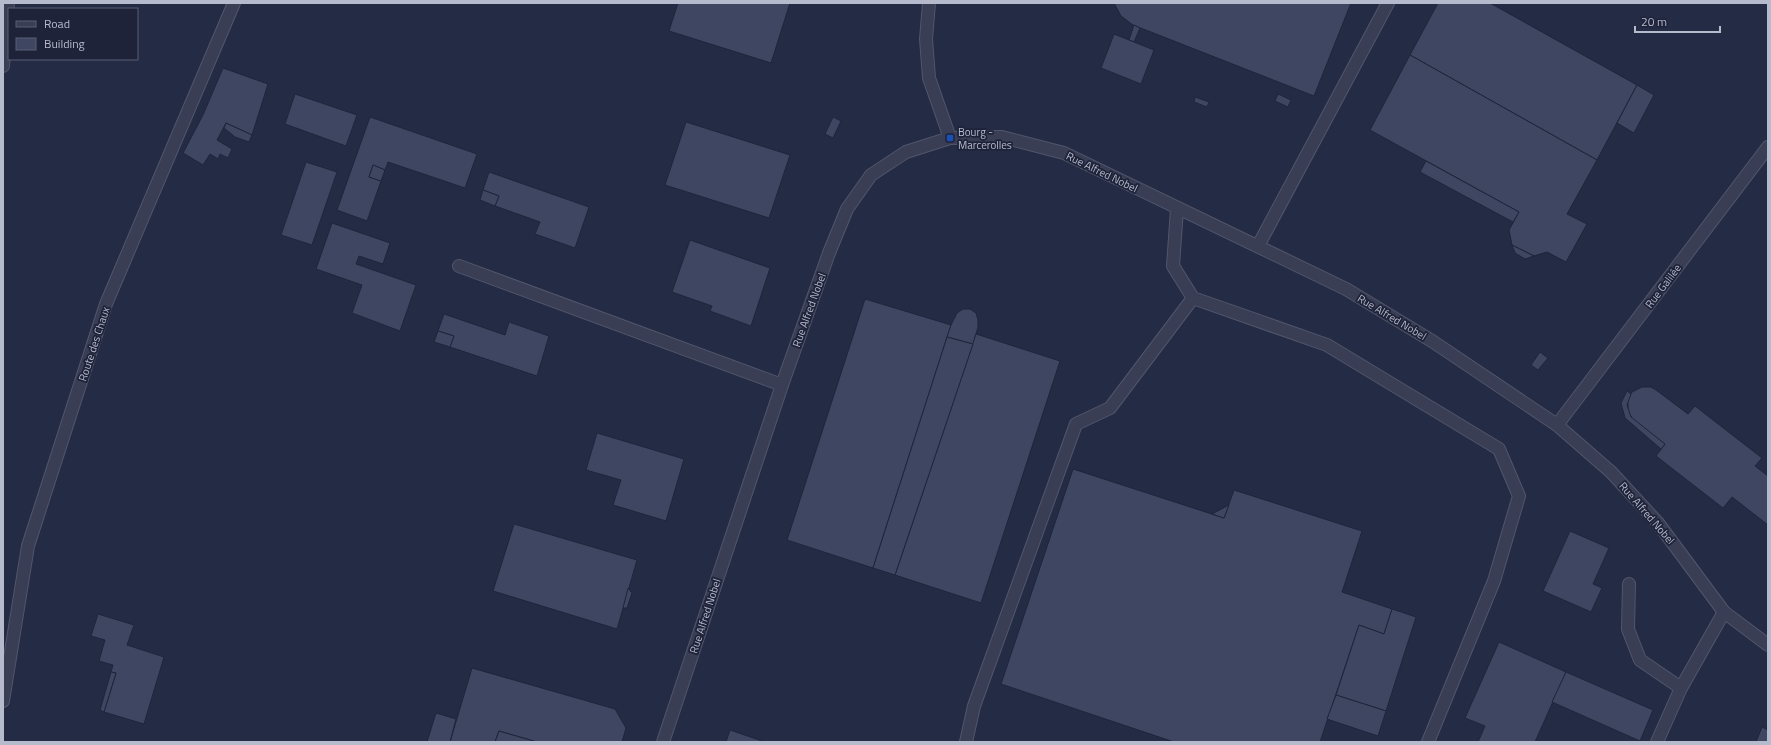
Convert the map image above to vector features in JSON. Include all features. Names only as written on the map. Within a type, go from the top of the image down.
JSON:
[{"type":"street","points":[[3,66],[8,3]]},
{"type":"street","name":"Route des Chaux","points":[[3,701],[28,546],[106,304],[234,3]]},
{"type":"street","points":[[929,3],[926,39],[929,78],[950,138]]},
{"type":"street","points":[[1258,246],[1388,3]]},
{"type":"street","name":"Rue Alfred Nobel","points":[[663,742],[782,385],[829,253],[847,209],[871,175],[906,152],[950,138],[1002,137],[1064,153],[1177,209],[1258,246],[1346,289],[1379,309],[1488,377],[1557,425],[1611,472],[1658,523],[1724,612],[1768,645]]},
{"type":"street","name":"Rue Galilée","points":[[1557,425],[1768,147]]},
{"type":"street","points":[[1177,209],[1172,266],[1193,298],[1327,345],[1499,450],[1519,496],[1494,581],[1428,742]]},
{"type":"street","points":[[459,266],[782,385]]},
{"type":"street","points":[[966,742],[974,706],[1076,424],[1110,408],[1193,298]]},
{"type":"street","points":[[1629,584],[1628,628],[1640,660],[1681,688]]},
{"type":"street","points":[[1657,742],[1681,688],[1724,612]]},
{"type":"building","points":[[678,3],[790,3],[771,63],[669,31]]},
{"type":"building","points":[[1114,3],[1351,3],[1314,96],[1133,25],[1121,16]]},
{"type":"building","points":[[1438,3],[1490,3],[1637,85],[1597,160],[1410,55]]},
{"type":"building","points":[[1134,25],[1140,28],[1134,42],[1129,40]]},
{"type":"building","points":[[1114,34],[1154,50],[1141,84],[1101,68]]},
{"type":"building","points":[[1410,55],[1597,160],[1567,214],[1587,224],[1566,262],[1547,252],[1534,256],[1512,245],[1509,230],[1519,212],[1370,130]]},
{"type":"building","points":[[223,68],[268,84],[252,135],[226,123],[217,140],[232,149],[228,158],[220,154],[218,159],[210,154],[203,165],[183,153],[203,115]]},
{"type":"building","points":[[1637,85],[1654,95],[1634,133],[1617,123]]},
{"type":"building","points":[[295,94],[357,115],[346,146],[285,124]]},
{"type":"building","points":[[1278,94],[1291,100],[1288,107],[1275,101]]},
{"type":"building","points":[[1195,97],[1209,102],[1207,107],[1194,102]]},
{"type":"building","points":[[370,117],[477,154],[465,188],[388,162],[385,170],[373,165],[369,177],[381,181],[367,221],[337,210]]},
{"type":"building","points":[[833,117],[841,121],[833,138],[825,134]]},
{"type":"building","points":[[686,122],[790,155],[769,218],[665,185]]},
{"type":"building","points":[[226,123],[252,135],[249,142],[235,137],[224,128]]},
{"type":"building","points":[[1426,161],[1519,212],[1513,222],[1420,172]]},
{"type":"building","points":[[306,162],[337,172],[312,245],[281,235]]},
{"type":"building","points":[[373,165],[385,170],[381,181],[369,177]]},
{"type":"building","points":[[489,172],[589,207],[575,248],[535,234],[540,222],[495,206],[499,196],[483,190]]},
{"type":"building","points":[[483,190],[499,196],[495,206],[480,200]]},
{"type":"building","points":[[332,223],[390,243],[383,264],[359,256],[356,264],[416,285],[400,331],[352,313],[362,285],[316,269]]},
{"type":"building","points":[[690,240],[770,268],[751,326],[710,311],[712,306],[672,292]]},
{"type":"building","points":[[1512,245],[1534,256],[1525,259],[1515,253]]},
{"type":"building","points":[[865,299],[951,325],[873,568],[787,540]]},
{"type":"building","points":[[963,309],[970,309],[976,313],[978,320],[978,327],[973,344],[947,337],[957,313]]},
{"type":"building","points":[[444,314],[505,335],[509,322],[549,336],[537,376],[450,347],[454,336],[438,331]]},
{"type":"building","points":[[438,331],[454,336],[450,347],[434,342]]},
{"type":"building","points":[[976,334],[1060,361],[981,603],[895,575]]},
{"type":"building","points":[[947,337],[973,344],[895,575],[873,568]]},
{"type":"building","points":[[1540,352],[1548,358],[1538,370],[1531,365]]},
{"type":"building","points":[[1642,387],[1651,387],[1688,414],[1695,406],[1762,458],[1755,466],[1768,476],[1768,525],[1732,497],[1723,508],[1656,456],[1665,444],[1633,420],[1628,411],[1628,399],[1632,392]]},
{"type":"building","points":[[1627,391],[1631,394],[1627,405],[1631,417],[1665,444],[1661,449],[1625,418],[1621,403]]},
{"type":"building","points":[[597,433],[684,459],[666,521],[613,505],[621,480],[586,470]]},
{"type":"building","points":[[1073,469],[1224,518],[1234,490],[1362,531],[1342,592],[1392,609],[1384,634],[1359,625],[1320,742],[1174,742],[1001,684]]},
{"type":"building","points":[[1229,505],[1224,518],[1212,514]]},
{"type":"building","points":[[514,524],[637,560],[617,629],[493,591]]},
{"type":"building","points":[[1570,531],[1609,548],[1593,584],[1602,588],[1591,612],[1543,591]]},
{"type":"building","points":[[628,588],[632,593],[627,608],[623,608]]},
{"type":"building","points":[[1392,609],[1416,617],[1386,711],[1336,695],[1359,625],[1384,634]]},
{"type":"building","points":[[98,614],[134,625],[127,645],[164,657],[144,724],[104,712],[116,673],[111,672],[113,665],[99,661],[105,640],[91,636]]},
{"type":"building","points":[[1499,642],[1566,672],[1535,742],[1478,742],[1485,726],[1465,718]]},
{"type":"building","points":[[472,668],[615,709],[626,728],[622,742],[537,742],[499,731],[495,742],[450,742]]},
{"type":"building","points":[[111,672],[116,673],[104,712],[100,710]]},
{"type":"building","points":[[1566,672],[1653,710],[1640,741],[1552,702]]},
{"type":"building","points":[[1336,695],[1386,711],[1378,736],[1327,719]]},
{"type":"building","points":[[436,713],[456,719],[450,742],[427,742]]},
{"type":"building","points":[[1762,727],[1768,730],[1768,742],[1756,742]]},
{"type":"building","points":[[730,730],[765,742],[726,742]]},
{"type":"building","points":[[499,731],[537,742],[495,742]]},
{"type":"place","name":"Bourg - Marcerolles","points":[[950,138]]}]
